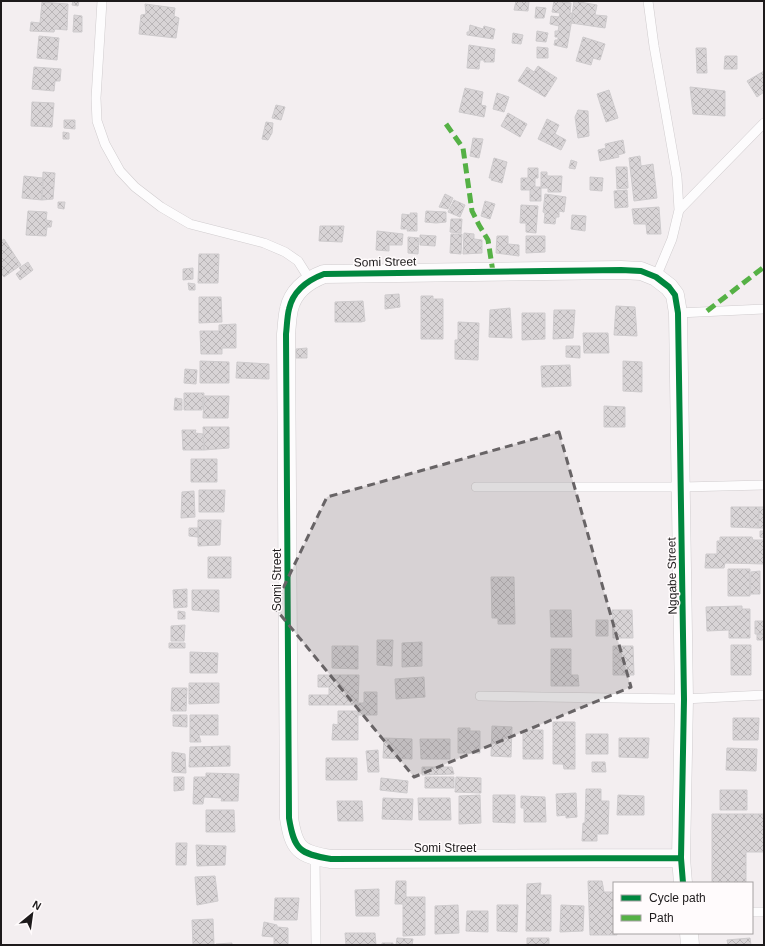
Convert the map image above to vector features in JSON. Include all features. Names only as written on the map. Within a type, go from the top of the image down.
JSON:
[{"type":"street","name":"Somi Street","points":[[656,277],[641,271],[621,270],[324,274],[310,280],[296,293],[289,308],[286,334],[289,818],[292,835],[300,850],[316,857],[331,859],[681,858]]},
{"type":"street","name":"Ngqabe Street","points":[[656,277],[669,287],[675,295],[678,313],[682,487],[684,699],[681,858],[683,882]]},
{"type":"street","points":[[689,934],[690,945]]},
{"type":"lane","points":[[102,1],[96,98],[98,121],[105,144],[120,171],[135,187],[161,207],[190,224],[264,243],[284,252],[298,261],[310,280]]},
{"type":"lane","points":[[648,1],[654,46],[677,177],[679,210],[672,239],[656,277]]},
{"type":"lane","points":[[679,210],[764,123]]},
{"type":"lane","points":[[678,313],[764,309]]},
{"type":"lane","points":[[476,487],[682,487],[764,485]]},
{"type":"lane","points":[[480,696],[684,699],[764,696]]},
{"type":"lane","points":[[316,857],[316,945]]},
{"type":"lane","points":[[753,912],[764,912]]},
{"type":"highlighted area","points":[[559,432],[631,687],[414,777],[274,607],[327,497]]},
{"type":"building","points":[[73,1],[79,1],[78,6],[72,5]]},
{"type":"building","points":[[516,1],[529,1],[528,11],[514,10]]},
{"type":"building","points":[[554,1],[571,3],[570,13],[573,13],[567,48],[554,45],[555,40],[558,40],[558,37],[555,37],[555,31],[558,31],[559,26],[550,24],[551,16],[559,17],[560,13],[552,12]]},
{"type":"building","points":[[574,1],[597,5],[595,15],[607,16],[605,28],[571,23]]},
{"type":"building","points":[[42,2],[68,4],[67,30],[55,29],[54,32],[30,31],[31,22],[40,23]]},
{"type":"building","points":[[145,4],[175,8],[174,16],[179,18],[176,38],[139,34],[141,15],[146,14]]},
{"type":"building","points":[[536,7],[546,8],[544,18],[535,18]]},
{"type":"building","points":[[74,15],[82,16],[82,32],[73,32]]},
{"type":"building","points":[[470,25],[483,29],[484,26],[495,29],[493,39],[467,35]]},
{"type":"building","points":[[537,31],[548,33],[546,42],[536,41]]},
{"type":"building","points":[[513,33],[523,35],[521,44],[512,43]]},
{"type":"building","points":[[39,36],[59,38],[57,60],[37,58]]},
{"type":"building","points":[[583,37],[605,44],[600,60],[593,58],[591,65],[576,61]]},
{"type":"building","points":[[469,45],[495,49],[494,62],[484,62],[484,60],[480,60],[479,69],[467,68]]},
{"type":"building","points":[[537,47],[548,48],[548,58],[537,58]]},
{"type":"building","points":[[696,48],[706,48],[707,73],[697,73]]},
{"type":"building","points":[[725,56],[737,56],[737,69],[724,69]]},
{"type":"building","points":[[538,66],[557,78],[545,97],[518,81],[527,67],[534,72]]},
{"type":"building","points":[[34,67],[61,69],[60,81],[55,81],[54,91],[32,89]]},
{"type":"building","points":[[764,71],[764,92],[757,97],[747,81]]},
{"type":"building","points":[[690,87],[725,91],[725,116],[693,114]]},
{"type":"building","points":[[465,88],[483,92],[481,105],[486,106],[484,117],[459,112]]},
{"type":"building","points":[[609,90],[618,118],[606,122],[597,94]]},
{"type":"building","points":[[497,93],[509,97],[504,112],[493,109]]},
{"type":"building","points":[[32,102],[54,103],[52,127],[31,126]]},
{"type":"building","points":[[276,105],[285,107],[281,120],[272,118]]},
{"type":"building","points":[[578,110],[588,111],[589,136],[578,138],[575,117]]},
{"type":"building","points":[[508,113],[527,124],[520,137],[501,126]]},
{"type":"building","points":[[547,119],[559,125],[555,134],[566,140],[561,150],[538,139]]},
{"type":"building","points":[[64,120],[75,120],[75,129],[64,128]]},
{"type":"building","points":[[266,122],[273,123],[272,133],[268,140],[262,139]]},
{"type":"building","points":[[63,132],[69,133],[69,139],[63,139]]},
{"type":"building","points":[[473,138],[483,139],[479,158],[470,156]]},
{"type":"building","points":[[623,140],[625,153],[618,155],[619,157],[600,161],[598,150],[606,148],[605,144]]},
{"type":"building","points":[[640,156],[641,166],[653,164],[657,198],[634,201],[629,158]]},
{"type":"building","points":[[494,158],[507,162],[502,183],[489,178]]},
{"type":"building","points":[[571,160],[577,162],[575,169],[569,168]]},
{"type":"building","points":[[616,167],[627,167],[628,188],[617,189]]},
{"type":"building","points":[[528,168],[538,168],[538,178],[535,178],[535,187],[541,187],[541,201],[530,201],[530,190],[521,190],[521,178],[528,178]]},
{"type":"building","points":[[43,172],[55,173],[53,199],[42,200]]},
{"type":"building","points":[[541,172],[547,172],[547,176],[562,176],[561,192],[548,192],[548,188],[541,188]]},
{"type":"building","points":[[24,176],[43,178],[42,200],[22,198]]},
{"type":"building","points":[[590,177],[603,178],[602,191],[590,190]]},
{"type":"building","points":[[627,190],[628,207],[615,208],[614,191]]},
{"type":"building","points":[[445,194],[453,198],[448,209],[439,207]]},
{"type":"building","points":[[545,194],[566,197],[564,212],[559,211],[559,217],[556,217],[555,224],[544,223],[545,213],[543,212]]},
{"type":"building","points":[[454,200],[465,205],[460,217],[448,212]]},
{"type":"building","points":[[485,201],[495,204],[490,219],[481,216]]},
{"type":"building","points":[[58,202],[65,202],[64,209],[58,208]]},
{"type":"building","points":[[521,205],[538,206],[536,233],[526,232],[526,223],[520,223]]},
{"type":"building","points":[[659,207],[661,234],[647,234],[646,224],[634,224],[632,209]]},
{"type":"building","points":[[28,211],[47,212],[46,220],[52,221],[51,227],[47,227],[46,236],[26,235]]},
{"type":"building","points":[[426,211],[446,212],[446,222],[425,222]]},
{"type":"building","points":[[410,213],[417,213],[417,231],[407,231],[408,229],[401,229],[402,214],[411,215]]},
{"type":"building","points":[[572,215],[586,216],[585,231],[571,229]]},
{"type":"building","points":[[451,219],[462,219],[461,233],[450,232]]},
{"type":"building","points":[[320,226],[344,226],[342,242],[319,241]]},
{"type":"building","points":[[377,231],[403,234],[402,245],[389,245],[389,251],[376,250]]},
{"type":"building","points":[[464,233],[474,234],[474,239],[482,240],[482,253],[463,254]]},
{"type":"building","points":[[451,234],[462,234],[461,254],[450,253]]},
{"type":"building","points":[[420,235],[436,236],[435,246],[420,245]]},
{"type":"building","points":[[497,236],[508,236],[508,244],[519,245],[519,256],[496,253]]},
{"type":"building","points":[[526,236],[545,236],[545,252],[526,253]]},
{"type":"building","points":[[408,237],[419,238],[418,254],[408,253]]},
{"type":"building","points":[[4,239],[21,265],[4,277],[1,273],[1,241]]},
{"type":"building","points":[[199,254],[219,254],[218,283],[198,283]]},
{"type":"building","points":[[28,262],[33,270],[20,280],[16,274],[21,270],[19,268]]},
{"type":"building","points":[[193,268],[193,279],[183,280],[183,269]]},
{"type":"building","points":[[188,283],[195,284],[195,290],[189,290]]},
{"type":"building","points":[[399,294],[400,307],[385,309],[385,295]]},
{"type":"building","points":[[421,296],[433,296],[433,299],[443,299],[443,339],[421,339]]},
{"type":"building","points":[[199,297],[221,297],[222,322],[199,323]]},
{"type":"building","points":[[363,301],[365,321],[335,322],[335,302]]},
{"type":"building","points":[[616,306],[635,307],[637,336],[614,335]]},
{"type":"building","points":[[510,308],[512,338],[489,337],[490,310]]},
{"type":"building","points":[[554,310],[575,310],[573,338],[553,339]]},
{"type":"building","points":[[522,313],[545,313],[545,339],[522,340]]},
{"type":"building","points":[[458,322],[479,323],[478,360],[455,359],[455,340],[458,340]]},
{"type":"building","points":[[236,324],[236,348],[222,348],[222,354],[201,354],[200,331],[219,331],[219,325]]},
{"type":"building","points":[[583,333],[608,333],[609,353],[584,353]]},
{"type":"building","points":[[566,346],[580,346],[580,358],[566,357]]},
{"type":"building","points":[[307,348],[307,358],[296,358],[296,349]]},
{"type":"building","points":[[200,361],[229,362],[229,383],[200,383]]},
{"type":"building","points":[[623,361],[642,362],[642,392],[623,391]]},
{"type":"building","points":[[237,362],[269,364],[269,379],[236,378]]},
{"type":"building","points":[[570,365],[571,386],[542,387],[541,366]]},
{"type":"building","points":[[185,369],[197,370],[196,384],[184,383]]},
{"type":"building","points":[[184,393],[204,393],[202,410],[184,410]]},
{"type":"building","points":[[204,396],[229,396],[228,418],[203,418]]},
{"type":"building","points":[[175,398],[182,399],[182,410],[174,410]]},
{"type":"building","points":[[604,406],[625,407],[625,427],[604,427]]},
{"type":"building","points":[[203,427],[229,427],[229,448],[204,450]]},
{"type":"building","points":[[182,430],[196,430],[195,433],[203,434],[204,450],[183,450]]},
{"type":"building","points":[[191,459],[217,459],[217,482],[191,482]]},
{"type":"building","points":[[199,490],[225,490],[224,512],[199,512]]},
{"type":"building","points":[[194,491],[195,517],[181,518],[182,492]]},
{"type":"building","points":[[731,507],[759,507],[758,528],[731,527]]},
{"type":"building","points":[[759,507],[764,507],[764,528],[758,528]]},
{"type":"building","points":[[198,520],[221,520],[220,545],[198,546]]},
{"type":"building","points":[[189,528],[198,528],[198,537],[189,536]]},
{"type":"building","points":[[760,531],[764,531],[764,538],[760,537]]},
{"type":"building","points":[[720,537],[752,537],[753,540],[764,540],[764,564],[725,563],[724,568],[705,568],[706,554],[717,554],[717,541],[720,541]]},
{"type":"building","points":[[208,557],[231,557],[231,578],[208,578]]},
{"type":"building","points":[[728,569],[750,569],[750,596],[728,596]]},
{"type":"building","points":[[760,571],[760,594],[750,594],[751,572]]},
{"type":"building","points":[[491,577],[514,577],[515,624],[498,624],[498,618],[492,618]]},
{"type":"building","points":[[187,589],[187,607],[174,608],[173,590]]},
{"type":"building","points":[[192,590],[219,590],[219,612],[192,610]]},
{"type":"building","points":[[742,606],[742,609],[750,609],[750,638],[729,638],[729,630],[707,631],[706,607]]},
{"type":"building","points":[[550,610],[571,610],[572,637],[551,637]]},
{"type":"building","points":[[612,610],[632,610],[633,638],[613,638]]},
{"type":"building","points":[[178,611],[185,612],[185,619],[178,619]]},
{"type":"building","points":[[596,620],[608,620],[608,636],[596,636]]},
{"type":"building","points":[[755,621],[764,621],[764,634],[755,634]]},
{"type":"building","points":[[185,625],[184,641],[171,641],[171,626]]},
{"type":"building","points":[[757,634],[764,634],[764,640],[757,640]]},
{"type":"building","points":[[377,640],[393,640],[392,666],[377,665]]},
{"type":"building","points":[[422,642],[422,666],[402,667],[402,643]]},
{"type":"building","points":[[169,643],[185,643],[185,648],[169,648]]},
{"type":"building","points":[[731,645],[751,645],[751,675],[731,675]]},
{"type":"building","points":[[332,646],[358,646],[358,669],[332,668]]},
{"type":"building","points":[[613,646],[633,646],[634,675],[613,675]]},
{"type":"building","points":[[551,649],[571,649],[571,675],[578,675],[579,686],[551,686]]},
{"type":"building","points":[[190,652],[218,653],[217,673],[190,673]]},
{"type":"building","points":[[318,675],[359,675],[358,705],[309,705],[309,695],[329,695],[329,687],[318,687]]},
{"type":"building","points":[[424,677],[425,697],[396,699],[395,679]]},
{"type":"building","points":[[189,683],[219,683],[219,703],[189,704]]},
{"type":"building","points":[[172,688],[187,688],[186,711],[171,711]]},
{"type":"building","points":[[364,692],[377,692],[377,715],[358,715],[357,705],[359,703],[364,703]]},
{"type":"building","points":[[338,711],[358,711],[358,740],[332,740],[333,724],[338,725]]},
{"type":"building","points":[[173,715],[187,715],[187,727],[173,726]]},
{"type":"building","points":[[190,715],[218,715],[218,735],[199,735],[201,742],[190,742]]},
{"type":"building","points":[[733,718],[759,718],[758,740],[733,740]]},
{"type":"building","points":[[553,722],[575,722],[575,769],[564,769],[563,764],[553,764]]},
{"type":"building","points":[[492,726],[512,727],[511,757],[491,756]]},
{"type":"building","points":[[458,728],[470,728],[470,731],[480,731],[480,753],[458,753]]},
{"type":"building","points":[[523,730],[543,730],[543,759],[523,759]]},
{"type":"building","points":[[586,734],[608,734],[608,754],[586,754]]},
{"type":"building","points":[[384,738],[412,739],[412,759],[383,758]]},
{"type":"building","points":[[619,738],[649,738],[648,758],[619,757]]},
{"type":"building","points":[[420,739],[450,739],[450,759],[421,759]]},
{"type":"building","points":[[230,746],[230,766],[189,767],[190,747]]},
{"type":"building","points":[[727,748],[757,749],[756,771],[726,770]]},
{"type":"building","points":[[378,750],[379,772],[368,772],[366,751]]},
{"type":"building","points":[[172,752],[185,754],[186,773],[172,772]]},
{"type":"building","points":[[326,758],[357,758],[357,780],[326,780]]},
{"type":"building","points":[[592,762],[605,762],[606,772],[592,772]]},
{"type":"building","points":[[422,767],[452,767],[454,774],[422,775]]},
{"type":"building","points":[[206,773],[239,774],[238,801],[221,801],[222,798],[204,797],[203,804],[193,804],[194,777],[206,777]]},
{"type":"building","points":[[174,777],[184,777],[184,790],[174,791]]},
{"type":"building","points":[[425,777],[454,777],[454,788],[425,788]]},
{"type":"building","points":[[456,777],[481,778],[481,793],[455,792]]},
{"type":"building","points":[[381,778],[408,781],[407,793],[380,790]]},
{"type":"building","points":[[586,789],[601,789],[601,801],[609,801],[608,834],[597,834],[597,841],[582,841],[583,823],[585,823]]},
{"type":"building","points":[[720,790],[747,790],[747,810],[720,810]]},
{"type":"building","points":[[576,793],[577,817],[566,818],[566,815],[557,816],[556,794]]},
{"type":"building","points":[[480,795],[481,823],[459,824],[459,796]]},
{"type":"building","points":[[493,795],[515,795],[515,823],[493,822]]},
{"type":"building","points":[[618,795],[644,796],[644,815],[617,815]]},
{"type":"building","points":[[521,796],[545,797],[546,822],[524,822],[524,808],[521,808]]},
{"type":"building","points":[[383,798],[413,799],[412,820],[382,819]]},
{"type":"building","points":[[418,798],[450,798],[451,820],[419,820]]},
{"type":"building","points":[[337,801],[362,801],[363,821],[338,821]]},
{"type":"building","points":[[206,810],[234,810],[235,832],[206,832]]},
{"type":"building","points":[[712,814],[764,814],[764,852],[746,852],[746,882],[712,882]]},
{"type":"building","points":[[176,843],[187,843],[186,865],[176,865]]},
{"type":"building","points":[[196,845],[226,846],[225,865],[197,866]]},
{"type":"building","points":[[215,876],[218,901],[197,905],[195,877]]},
{"type":"building","points":[[396,881],[406,881],[406,897],[425,897],[425,935],[403,936],[403,904],[395,904]]},
{"type":"building","points":[[588,881],[602,881],[604,892],[613,892],[613,934],[617,935],[590,935]]},
{"type":"building","points":[[541,883],[540,895],[551,895],[551,931],[526,931],[527,884]]},
{"type":"building","points":[[379,889],[379,916],[356,916],[355,890]]},
{"type":"building","points":[[275,898],[299,898],[297,920],[274,920]]},
{"type":"building","points":[[458,905],[459,933],[435,934],[435,906]]},
{"type":"building","points":[[497,905],[518,905],[517,932],[497,931]]},
{"type":"building","points":[[561,905],[584,906],[583,931],[560,932]]},
{"type":"building","points":[[467,911],[488,911],[488,932],[466,931]]},
{"type":"building","points":[[213,919],[214,945],[193,945],[192,920]]},
{"type":"building","points":[[264,922],[277,925],[277,927],[288,928],[288,945],[274,945],[274,937],[262,936]]},
{"type":"building","points":[[345,933],[375,933],[376,945],[346,945]]},
{"type":"building","points":[[397,938],[413,939],[412,945],[396,945]]},
{"type":"building","points":[[527,938],[549,938],[549,945],[527,945]]},
{"type":"building","points":[[750,938],[751,945],[728,945],[727,940]]},
{"type":"building","points":[[232,943],[232,945],[216,945],[216,944]]},
{"type":"building","points":[[382,943],[393,943],[393,945],[382,945]]},
{"type":"marked path","points":[[446,124],[463,148],[472,211],[488,240],[493,272]]},
{"type":"marked path","points":[[707,311],[764,267]]},
{"type":"cycle path","points":[[621,270],[641,271],[656,277],[669,287],[675,295],[678,313],[684,699],[681,858],[331,859],[305,852],[296,843],[293,837],[289,818],[286,334],[291,303],[302,287],[312,279],[324,274],[621,270]]},
{"type":"cycle path","points":[[681,858],[683,882]]}]
